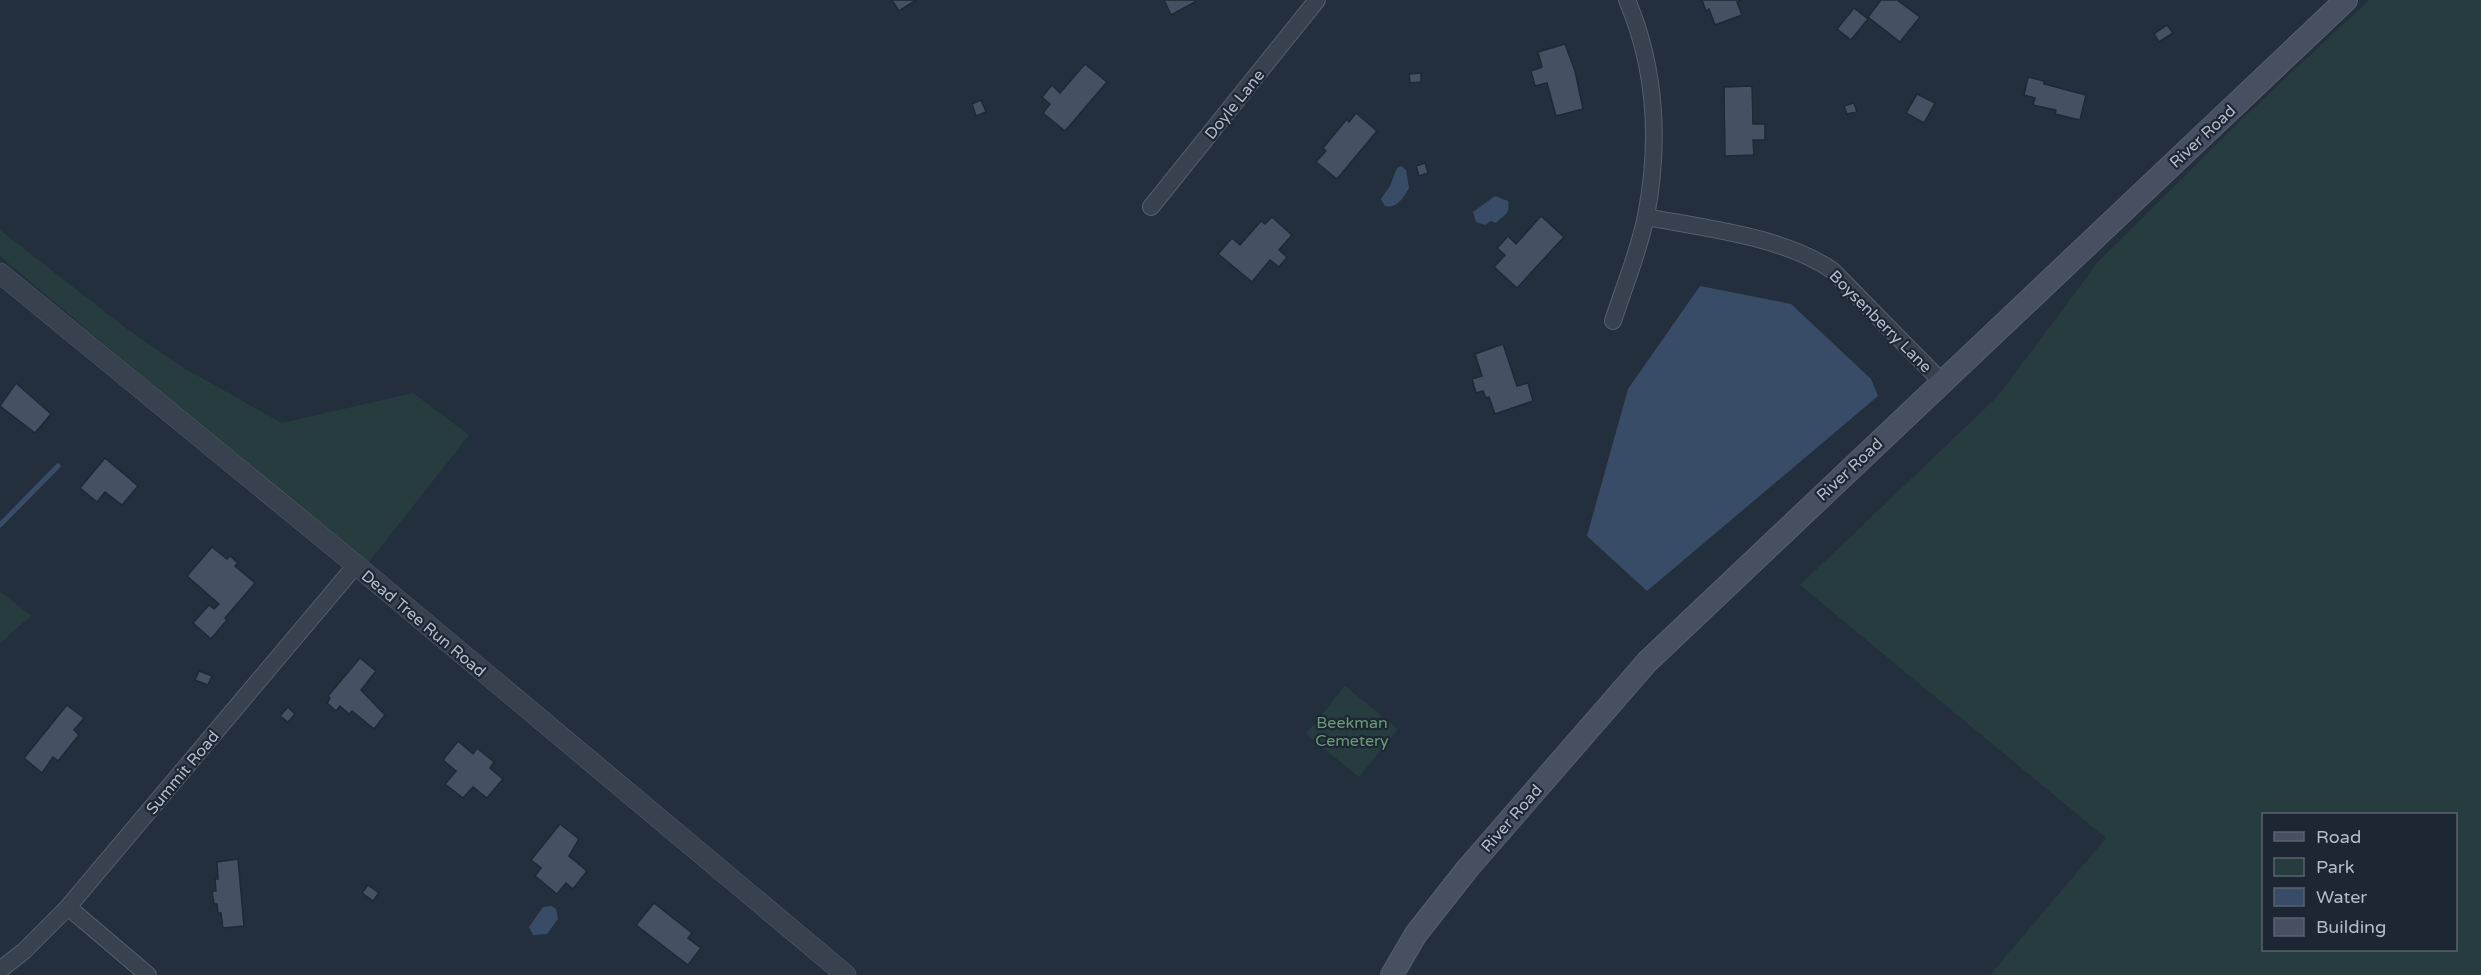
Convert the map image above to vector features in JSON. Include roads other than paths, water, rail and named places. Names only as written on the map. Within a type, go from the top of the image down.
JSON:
[{"type":"main road","name":"River Road","points":[[1392,975],[1416,934],[1468,868],[1647,662],[2346,0]]},
{"type":"street","name":"Doyle Lane","points":[[1151,207],[1317,0]]},
{"type":"street","points":[[1613,321],[1646,217],[1654,155],[1650,71],[1640,30],[1627,0]]},
{"type":"street","name":"Boysenberry Lane","points":[[1646,217],[1790,248],[1817,260],[1833,271],[1942,382]]},
{"type":"street","name":"Dead Tree Run Road","points":[[0,273],[356,565],[846,975]]},
{"type":"street","name":"Summit Road","points":[[0,970],[24,951],[68,908],[356,565]]},
{"type":"street","points":[[68,908],[148,975]]},
{"type":"water","points":[[1401,166],[1406,170],[1409,188],[1397,204],[1385,206],[1381,199],[1390,186],[1397,168]]},
{"type":"water","points":[[1495,196],[1508,201],[1509,206],[1505,215],[1496,223],[1491,221],[1485,225],[1476,222],[1473,212]]},
{"type":"water","points":[[1700,286],[1791,304],[1871,379],[1878,396],[1647,591],[1587,536],[1628,389]]},
{"type":"water","points":[[551,906],[556,909],[558,919],[547,934],[533,935],[529,927],[543,907]]},
{"type":"waterway","points":[[0,525],[58,466]]},
{"type":"park label","name":"Beekman Cemetery","points":[[1352,731]]}]
